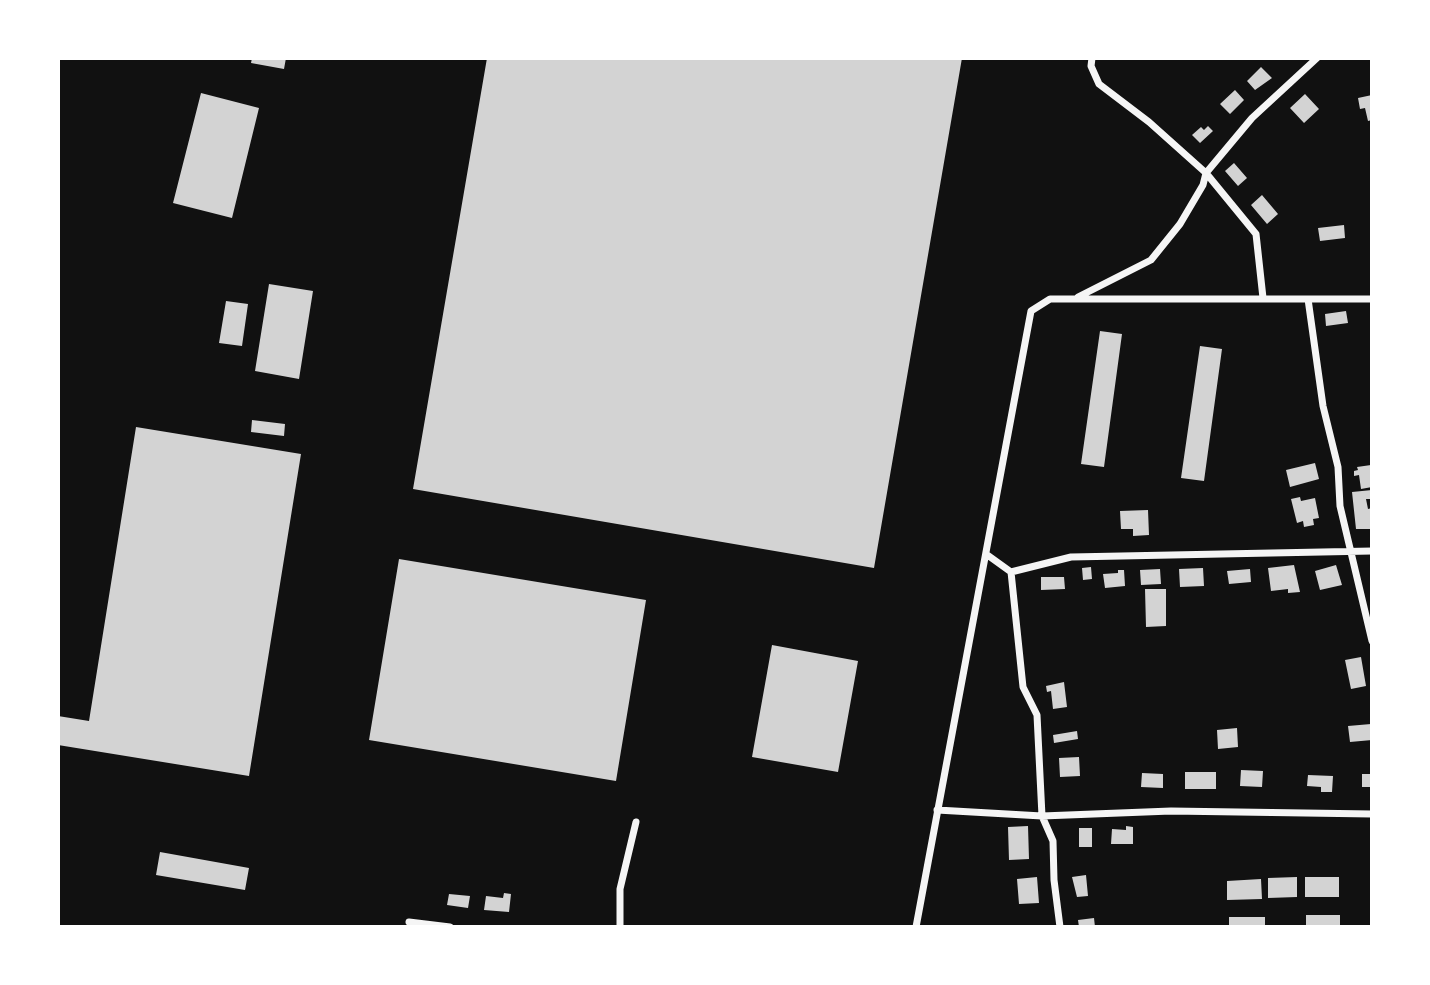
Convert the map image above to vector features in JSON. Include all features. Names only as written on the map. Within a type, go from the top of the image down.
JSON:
[{"type":"street","points":[[1092,58],[1091,66],[1099,84],[1149,122],[1206,173],[1256,234],[1263,298]]},
{"type":"street","points":[[1075,298],[1151,260],[1180,224],[1203,185],[1206,173],[1252,118],[1317,58]]},
{"type":"street","points":[[916,927],[1031,311],[1050,299],[1075,298],[1372,299]]},
{"type":"street","points":[[1308,299],[1323,406],[1338,467],[1340,506],[1372,641]]},
{"type":"street","points":[[1011,572],[1071,557],[1372,551]]},
{"type":"street","points":[[986,554],[1011,572],[1023,687],[1037,715],[1042,816],[1053,841],[1060,927]]},
{"type":"street","points":[[937,810],[1042,816],[1171,811],[1372,814]]},
{"type":"street","points":[[620,927],[620,889],[636,822]]},
{"type":"street","points":[[409,922],[450,927]]},
{"type":"building","points":[[252,58],[286,58],[284,69],[251,63]]},
{"type":"building","points":[[487,58],[962,58],[874,568],[413,489]]},
{"type":"building","points":[[1261,67],[1272,78],[1255,90],[1247,81]]},
{"type":"building","points":[[1235,90],[1244,100],[1230,114],[1220,104]]},
{"type":"building","points":[[201,93],[259,108],[232,218],[173,203]]},
{"type":"building","points":[[1305,94],[1319,109],[1304,123],[1290,108]]},
{"type":"building","points":[[1372,95],[1372,120],[1368,121],[1365,108],[1360,109],[1358,98]]},
{"type":"building","points":[[1208,126],[1213,131],[1200,143],[1192,135],[1201,127],[1204,130]]},
{"type":"building","points":[[1234,163],[1247,178],[1238,186],[1225,171]]},
{"type":"building","points":[[1262,195],[1278,214],[1267,224],[1251,205]]},
{"type":"building","points":[[1344,225],[1345,238],[1320,241],[1318,228]]},
{"type":"building","points":[[269,284],[313,291],[299,379],[255,371]]},
{"type":"building","points":[[226,301],[248,304],[242,346],[219,343]]},
{"type":"building","points":[[1346,311],[1348,323],[1326,326],[1325,314]]},
{"type":"building","points":[[1100,331],[1122,334],[1104,467],[1081,464]]},
{"type":"building","points":[[1200,346],[1222,349],[1204,481],[1181,478]]},
{"type":"building","points":[[252,420],[285,424],[284,436],[251,432]]},
{"type":"building","points":[[136,427],[301,454],[249,776],[58,745],[58,716],[89,721]]},
{"type":"building","points":[[1315,463],[1319,479],[1290,487],[1286,470]]},
{"type":"building","points":[[1371,465],[1372,487],[1361,489],[1359,475],[1354,476],[1354,471],[1358,470],[1357,467]]},
{"type":"building","points":[[1372,490],[1372,499],[1366,499],[1368,509],[1372,508],[1372,529],[1356,529],[1352,492]]},
{"type":"building","points":[[1300,497],[1301,501],[1315,498],[1319,518],[1313,519],[1314,525],[1304,527],[1303,521],[1297,523],[1291,499]]},
{"type":"building","points":[[1148,510],[1149,535],[1133,536],[1133,529],[1121,529],[1120,511]]},
{"type":"building","points":[[399,559],[646,600],[616,781],[369,740]]},
{"type":"building","points":[[1294,565],[1300,592],[1288,593],[1288,589],[1271,591],[1268,568]]},
{"type":"building","points":[[1336,565],[1342,585],[1320,590],[1315,571]]},
{"type":"building","points":[[1091,567],[1092,579],[1083,580],[1082,568]]},
{"type":"building","points":[[1203,568],[1204,586],[1180,587],[1179,569]]},
{"type":"building","points":[[1160,569],[1161,584],[1141,585],[1140,570]]},
{"type":"building","points":[[1250,569],[1251,582],[1229,584],[1227,571]]},
{"type":"building","points":[[1118,570],[1124,570],[1125,586],[1105,588],[1103,574],[1118,573]]},
{"type":"building","points":[[1041,577],[1064,577],[1065,589],[1041,590]]},
{"type":"building","points":[[1145,589],[1166,589],[1166,626],[1146,627]]},
{"type":"building","points":[[772,645],[858,661],[838,772],[752,757]]},
{"type":"building","points":[[1361,657],[1366,686],[1351,689],[1345,660]]},
{"type":"building","points":[[1064,682],[1067,707],[1053,709],[1051,691],[1047,692],[1046,686]]},
{"type":"building","points":[[1371,724],[1372,740],[1350,742],[1348,726]]},
{"type":"building","points":[[1237,728],[1238,747],[1218,749],[1217,730]]},
{"type":"building","points":[[1077,731],[1078,739],[1054,743],[1053,735]]},
{"type":"building","points":[[1079,757],[1080,776],[1060,777],[1059,758]]},
{"type":"building","points":[[1241,770],[1263,771],[1262,787],[1240,786]]},
{"type":"building","points":[[1185,772],[1216,772],[1216,789],[1185,789]]},
{"type":"building","points":[[1142,773],[1163,774],[1163,788],[1141,787]]},
{"type":"building","points":[[1362,774],[1372,774],[1372,787],[1362,787]]},
{"type":"building","points":[[1308,775],[1333,776],[1332,792],[1321,792],[1321,787],[1307,786]]},
{"type":"building","points":[[1028,826],[1029,859],[1009,860],[1008,827]]},
{"type":"building","points":[[1126,826],[1133,827],[1133,844],[1111,844],[1112,829],[1126,830]]},
{"type":"building","points":[[1079,828],[1092,828],[1092,847],[1079,847]]},
{"type":"building","points":[[160,852],[249,868],[245,890],[156,875]]},
{"type":"building","points":[[1086,875],[1088,896],[1077,897],[1072,877]]},
{"type":"building","points":[[1037,877],[1039,903],[1019,904],[1017,879]]},
{"type":"building","points":[[1297,877],[1297,897],[1268,898],[1268,878]]},
{"type":"building","points":[[1305,877],[1339,877],[1339,897],[1305,897]]},
{"type":"building","points":[[1261,879],[1262,899],[1227,900],[1227,881]]},
{"type":"building","points":[[504,893],[511,894],[509,912],[484,910],[486,896],[503,898]]},
{"type":"building","points":[[449,894],[470,896],[468,908],[447,905]]},
{"type":"building","points":[[1306,915],[1340,915],[1340,927],[1306,927]]},
{"type":"building","points":[[1229,917],[1265,917],[1265,927],[1229,927]]},
{"type":"building","points":[[1094,918],[1095,927],[1079,927],[1078,920]]}]
